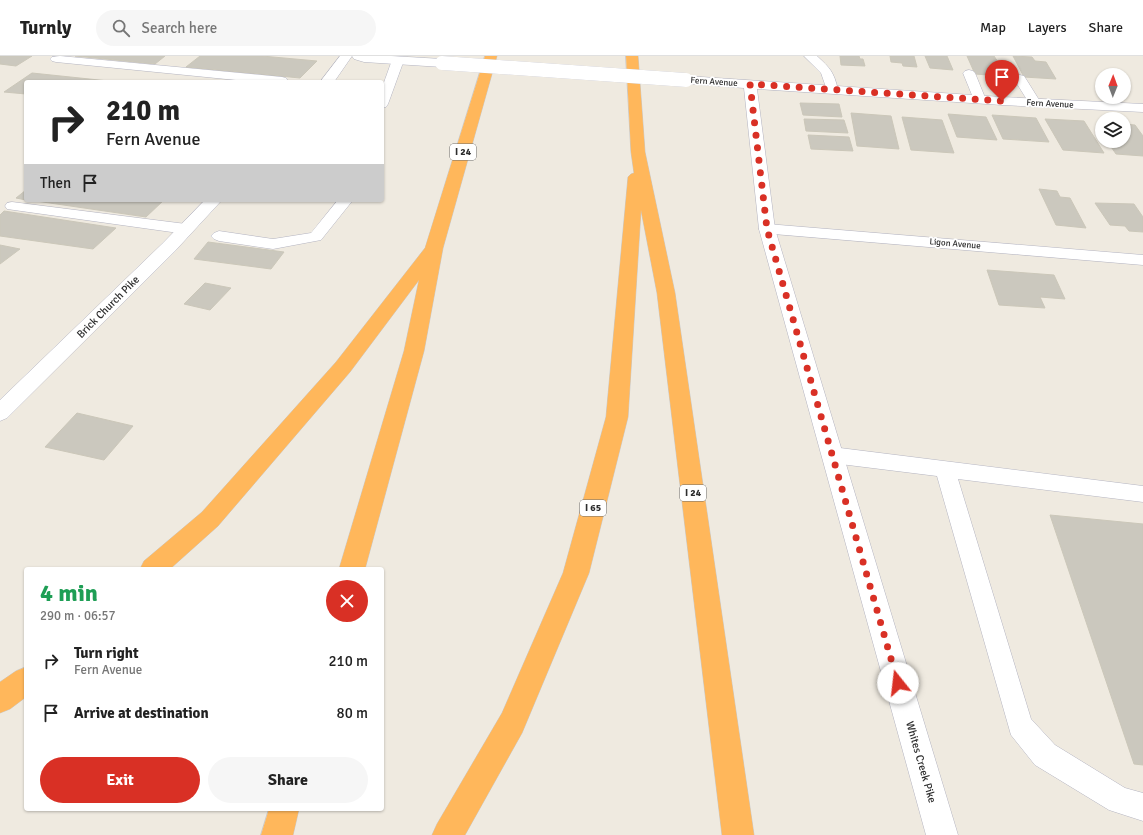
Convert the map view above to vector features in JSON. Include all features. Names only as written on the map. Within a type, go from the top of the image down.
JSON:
[{"type":"highway","name":"I 24","points":[[353,567],[414,351],[434,248],[480,99],[491,56]]},
{"type":"highway","name":"I 24","points":[[632,56],[638,152],[666,293],[738,835]]},
{"type":"highway","name":"I 65","points":[[448,835],[512,723],[576,573],[618,417],[628,266],[638,152]]},
{"type":"highway","points":[[155,567],[210,519],[343,367],[434,248]]},
{"type":"highway","points":[[0,699],[24,681]]},
{"type":"highway","points":[[277,835],[283,811]]},
{"type":"street","points":[[328,80],[346,56]]},
{"type":"street","name":"Fern Avenue","points":[[358,56],[364,58],[980,100],[1143,108]]},
{"type":"street","name":"Whites Creek Pike","points":[[750,84],[767,229],[942,835]]},
{"type":"street","name":"Brick Church Pike","points":[[3,407],[212,202]]},
{"type":"street","name":"Ligon Avenue","points":[[767,229],[1143,260]]},
{"type":"lane","points":[[810,56],[821,64],[830,74],[832,90]]},
{"type":"lane","points":[[56,59],[272,80]]},
{"type":"lane","points":[[162,69],[173,60]]},
{"type":"lane","points":[[384,98],[398,60]]},
{"type":"lane","points":[[969,73],[980,100]]},
{"type":"lane","points":[[1020,79],[1034,103]]},
{"type":"lane","points":[[219,236],[273,244],[316,237],[344,202]]},
{"type":"lane","points":[[12,206],[186,229]]},
{"type":"lane","points":[[832,455],[1143,494]]},
{"type":"lane","points":[[945,469],[1020,726],[1045,755],[1119,800],[1143,807]]},
{"type":"building","points":[[0,56],[32,56],[16,66],[0,64]]},
{"type":"building","points":[[75,56],[165,56],[155,64]]},
{"type":"building","points":[[200,56],[262,56],[317,61],[300,78],[186,67]]},
{"type":"building","points":[[840,56],[859,56],[860,59],[863,59],[865,66],[841,65]]},
{"type":"building","points":[[890,56],[914,56],[917,67],[903,66],[902,63],[891,62]]},
{"type":"building","points":[[925,56],[947,56],[953,70],[930,68]]},
{"type":"building","points":[[967,56],[994,56],[998,62],[995,65],[1000,76],[975,74]]},
{"type":"building","points":[[1013,56],[1032,57],[1035,61],[1046,62],[1056,79],[1024,77]]},
{"type":"building","points":[[32,73],[99,80],[24,80],[24,94],[4,92]]},
{"type":"building","points":[[800,103],[839,104],[842,117],[803,115]]},
{"type":"building","points":[[851,113],[891,116],[899,149],[857,146]]},
{"type":"building","points":[[948,114],[986,117],[997,140],[957,137]]},
{"type":"building","points":[[992,115],[1036,118],[1049,142],[1003,139]]},
{"type":"building","points":[[902,117],[942,120],[954,153],[911,150]]},
{"type":"building","points":[[804,119],[844,120],[848,133],[806,131]]},
{"type":"building","points":[[1045,119],[1084,121],[1095,139],[1095,148],[1101,148],[1104,153],[1063,150]]},
{"type":"building","points":[[1131,125],[1135,125],[1143,136],[1143,156],[1116,154],[1112,148],[1131,148]]},
{"type":"building","points":[[808,135],[849,137],[853,151],[811,149]]},
{"type":"building","points":[[1039,189],[1057,191],[1060,197],[1070,198],[1086,228],[1056,225]]},
{"type":"building","points":[[24,192],[24,200],[16,198]]},
{"type":"building","points":[[43,202],[162,202],[146,217]]},
{"type":"building","points":[[1095,203],[1134,204],[1143,217],[1143,232],[1129,231],[1125,226],[1110,225]]},
{"type":"building","points":[[4,211],[116,228],[93,249],[0,236],[0,215]]},
{"type":"building","points":[[208,242],[284,252],[271,269],[194,259]]},
{"type":"building","points":[[0,245],[20,249],[0,264]]},
{"type":"building","points":[[987,270],[1054,275],[1065,299],[1040,297],[1045,308],[999,305]]},
{"type":"building","points":[[205,283],[231,288],[210,310],[184,304]]},
{"type":"building","points":[[77,413],[133,426],[104,460],[45,447]]},
{"type":"building","points":[[1050,515],[1143,524],[1143,765],[1134,764]]},
{"type":"route","points":[[898,683],[767,229],[750,84],[1002,101]]}]
